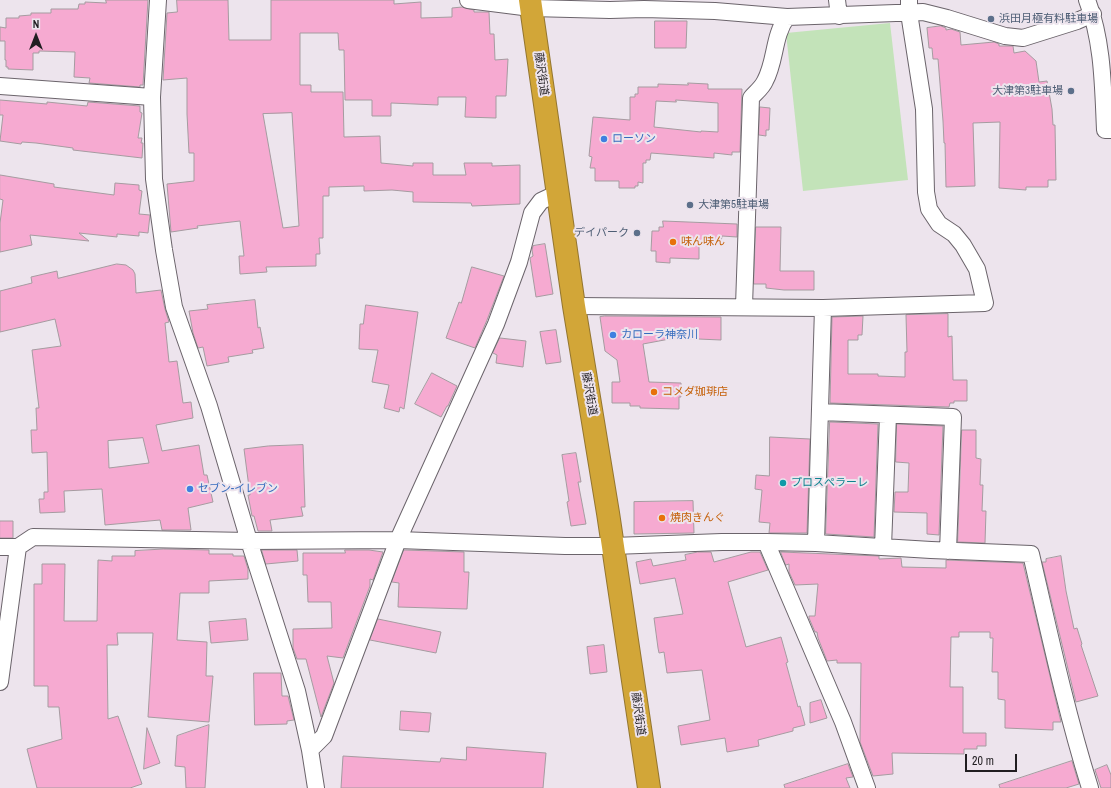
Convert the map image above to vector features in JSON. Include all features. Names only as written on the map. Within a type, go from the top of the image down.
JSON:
[{"type":"highway","name":"藤沢街道","points":[[530,4],[574,306],[613,546],[649,788]]},
{"type":"street","points":[[158,0],[152,97],[154,179],[174,307],[209,406],[249,541],[297,691],[310,750],[316,788]]},
{"type":"street","points":[[468,0],[610,10],[644,9],[715,11],[787,17],[839,16],[909,6],[923,12],[1005,36],[1023,38],[1077,21],[1090,7]]},
{"type":"street","points":[[837,0],[839,16]]},
{"type":"street","points":[[574,306],[744,306],[823,308],[985,303],[977,269],[964,244],[954,234],[939,224],[930,209],[926,192],[924,109],[909,6]]},
{"type":"street","points":[[1090,7],[1101,59],[1105,130],[1111,130]]},
{"type":"street","points":[[744,306],[751,98],[765,82],[778,35],[782,24],[787,17]]},
{"type":"street","points":[[0,86],[152,97]]},
{"type":"street","points":[[310,750],[324,736],[398,540],[496,324],[519,262],[532,213],[541,201],[558,193]]},
{"type":"street","points":[[816,543],[823,308]]},
{"type":"street","points":[[820,412],[953,417],[948,551]]},
{"type":"street","points":[[883,547],[888,415]]},
{"type":"street","points":[[0,547],[18,547],[33,537],[249,541],[398,540],[565,546],[766,542],[816,543],[948,551],[1032,554],[1061,682],[1078,750],[1090,788]]},
{"type":"street","points":[[766,542],[843,722],[867,788]]},
{"type":"street","points":[[0,682],[18,547]]},
{"type":"green space","points":[[890,23],[908,180],[803,191],[786,33]]},
{"type":"building","points":[[106,0],[148,0],[143,85],[140,85],[140,87],[89,83],[90,78],[74,77],[75,52],[39,51],[39,53],[33,53],[33,70],[8,69],[8,67],[6,67],[5,41],[0,41],[0,27],[6,28],[6,18],[19,18],[19,16],[31,15],[31,13],[51,13],[51,9],[78,9],[79,4],[85,4],[85,2],[106,3]]},
{"type":"building","points":[[177,0],[228,0],[229,40],[271,40],[271,0],[394,0],[394,4],[421,2],[421,18],[452,17],[452,8],[462,7],[474,10],[474,12],[489,12],[490,34],[494,34],[495,60],[508,59],[506,96],[496,96],[496,118],[465,117],[466,97],[438,97],[438,105],[391,103],[391,116],[372,116],[372,100],[345,100],[344,50],[339,50],[338,33],[300,33],[300,85],[311,85],[311,92],[343,92],[344,137],[380,136],[381,163],[413,166],[413,163],[433,163],[433,175],[466,175],[464,163],[492,163],[492,166],[520,165],[520,204],[472,206],[471,203],[413,202],[413,192],[392,190],[364,191],[364,186],[329,187],[329,196],[323,196],[323,238],[319,238],[320,254],[316,254],[316,266],[266,267],[267,272],[240,274],[239,256],[244,256],[240,221],[197,226],[198,228],[171,232],[167,184],[194,181],[194,153],[189,153],[187,78],[163,80],[167,13],[177,12]],"holes":[[[292,113],[299,226],[283,228],[263,114]]]},
{"type":"building","points":[[655,21],[687,21],[686,48],[655,48]]},
{"type":"building","points":[[941,26],[946,28],[946,30],[951,29],[960,32],[961,45],[994,42],[999,44],[999,46],[1013,46],[1014,53],[1025,51],[1036,61],[1039,82],[1047,81],[1053,125],[1055,125],[1056,180],[1048,180],[1048,187],[1026,187],[1026,190],[999,188],[1000,122],[973,123],[975,186],[946,187],[945,143],[938,59],[933,59],[932,48],[929,48],[927,28]]},
{"type":"building","points":[[688,83],[708,84],[708,89],[742,89],[740,152],[732,152],[732,155],[714,153],[714,158],[651,153],[650,160],[646,160],[646,163],[643,163],[643,183],[638,182],[638,186],[635,186],[635,188],[619,188],[619,181],[595,181],[595,168],[590,168],[592,157],[589,156],[593,117],[630,120],[630,97],[635,97],[635,94],[638,94],[638,87],[658,87],[658,84],[688,85]],"holes":[[[676,100],[718,103],[718,132],[701,132],[654,127],[656,101],[676,102]]]},
{"type":"building","points":[[0,100],[47,104],[47,102],[87,106],[88,102],[140,106],[140,112],[142,113],[138,138],[142,138],[141,143],[143,143],[142,158],[73,150],[73,148],[36,143],[22,142],[21,144],[0,141],[3,115],[0,115]]},
{"type":"building","points":[[760,107],[770,108],[769,130],[766,130],[766,136],[759,135]]},
{"type":"building","points":[[0,175],[54,184],[54,187],[114,195],[115,183],[139,185],[139,190],[142,191],[139,214],[150,215],[148,233],[139,232],[139,236],[117,234],[117,237],[79,233],[89,241],[30,235],[32,245],[0,252],[0,223],[3,200],[0,199]]},
{"type":"building","points":[[663,221],[737,224],[737,237],[722,236],[721,242],[699,241],[699,259],[670,258],[670,263],[656,262],[656,251],[651,251],[652,231],[659,231],[659,227],[663,227]]},
{"type":"building","points":[[756,227],[781,227],[780,271],[814,271],[814,290],[784,290],[766,288],[766,284],[754,284]]},
{"type":"building","points":[[545,244],[553,294],[536,297],[530,258],[533,256],[533,246]]},
{"type":"building","points":[[117,264],[126,265],[133,270],[135,274],[136,293],[161,290],[169,322],[165,323],[169,362],[177,361],[183,403],[191,402],[193,418],[156,425],[162,451],[199,445],[204,475],[207,475],[213,502],[188,508],[191,530],[162,530],[160,520],[105,525],[102,489],[64,491],[65,512],[40,513],[39,499],[44,499],[44,492],[48,492],[47,452],[32,453],[31,430],[37,430],[36,408],[39,408],[32,350],[61,346],[55,319],[0,332],[0,291],[32,283],[31,277],[57,271],[58,278]],"holes":[[[143,438],[149,463],[109,468],[108,441]]]},
{"type":"building","points":[[472,267],[504,276],[475,348],[446,338],[459,302],[461,303]]},
{"type":"building","points":[[255,300],[258,328],[260,327],[264,348],[252,350],[253,353],[228,357],[229,362],[207,366],[203,347],[198,348],[193,333],[189,311],[208,309],[207,305]]},
{"type":"building","points":[[366,305],[418,312],[404,409],[400,407],[399,412],[384,408],[389,385],[372,382],[378,350],[359,349],[360,324],[363,324]]},
{"type":"building","points":[[948,314],[948,337],[952,336],[953,380],[967,380],[967,401],[954,401],[954,403],[950,403],[949,407],[830,403],[832,317],[863,316],[862,335],[858,335],[858,340],[848,340],[848,374],[878,374],[878,376],[905,377],[905,352],[907,352],[906,315]]},
{"type":"building","points":[[600,317],[721,317],[721,340],[675,338],[643,344],[649,382],[681,383],[679,409],[640,408],[640,406],[630,406],[630,403],[612,403],[612,382],[620,382],[617,360],[605,351]]},
{"type":"building","points":[[556,330],[561,362],[546,364],[540,332]]},
{"type":"building","points":[[500,338],[526,341],[523,367],[496,363],[497,355],[493,353]]},
{"type":"building","points":[[432,373],[457,386],[441,417],[415,404]]},
{"type":"building","points":[[830,422],[878,424],[874,537],[826,534]]},
{"type":"building","points":[[897,424],[943,426],[939,535],[927,534],[927,513],[894,512],[895,492],[908,492],[909,463],[896,462]]},
{"type":"building","points":[[962,430],[976,430],[976,458],[981,459],[980,485],[983,485],[982,511],[986,511],[985,543],[958,542]]},
{"type":"building","points":[[770,437],[810,439],[807,533],[769,533],[770,523],[759,522],[762,490],[755,489],[756,475],[769,476]]},
{"type":"building","points":[[303,445],[305,507],[301,507],[303,516],[270,520],[272,531],[258,531],[254,516],[252,516],[248,495],[250,495],[244,449],[268,446]]},
{"type":"building","points":[[576,453],[581,482],[578,482],[586,524],[571,526],[562,455]]},
{"type":"building","points":[[693,501],[694,533],[634,534],[634,502]]},
{"type":"building","points":[[0,521],[13,521],[13,538],[0,538]]},
{"type":"building","points":[[164,549],[209,550],[209,554],[233,554],[233,556],[244,556],[248,569],[248,579],[209,581],[209,593],[180,593],[177,640],[207,642],[206,676],[213,676],[209,722],[148,717],[153,633],[117,633],[118,645],[107,645],[108,719],[118,716],[142,784],[130,788],[37,788],[27,749],[62,739],[59,707],[48,707],[48,686],[34,686],[34,584],[42,584],[42,564],[65,564],[64,621],[97,621],[98,560],[112,561],[112,556],[135,556],[135,551]]},
{"type":"building","points":[[262,550],[297,550],[298,561],[266,564]]},
{"type":"building","points":[[345,550],[369,550],[383,552],[373,580],[370,579],[370,586],[343,658],[327,656],[334,683],[321,717],[306,659],[297,659],[293,648],[293,629],[332,628],[331,602],[308,602],[307,575],[303,575],[303,553],[345,553]]},
{"type":"building","points":[[404,550],[464,552],[464,572],[469,572],[467,609],[398,607],[399,583],[392,582]]},
{"type":"building","points":[[698,552],[711,552],[714,562],[751,552],[760,552],[768,570],[728,582],[746,647],[781,637],[788,662],[786,663],[798,707],[800,706],[805,725],[793,728],[793,731],[758,740],[759,746],[727,752],[725,738],[681,745],[678,726],[710,720],[702,670],[667,673],[664,652],[659,653],[654,618],[683,614],[675,578],[640,584],[636,562],[651,559],[653,566],[686,560],[685,555]]},
{"type":"building","points":[[781,552],[879,556],[879,559],[901,558],[902,567],[946,568],[946,560],[1023,563],[1061,722],[1053,722],[1053,730],[1005,728],[1005,700],[998,699],[998,672],[992,672],[993,638],[990,638],[990,632],[959,632],[959,637],[951,637],[950,687],[963,687],[963,733],[986,733],[986,746],[977,746],[977,749],[964,749],[964,754],[892,753],[893,774],[873,776],[860,742],[861,663],[837,663],[837,660],[827,661],[817,632],[815,632],[809,618],[809,616],[815,616],[818,584],[795,585],[789,572],[789,564],[786,565]]},
{"type":"building","points":[[1061,556],[1066,591],[1074,629],[1077,628],[1098,696],[1076,702],[1042,562],[1046,562],[1046,559]]},
{"type":"building","points":[[246,619],[248,640],[211,643],[209,622]]},
{"type":"building","points":[[378,619],[441,632],[436,653],[370,640]]},
{"type":"building","points":[[604,645],[607,672],[590,674],[587,647]]},
{"type":"building","points":[[254,673],[281,673],[282,696],[288,696],[294,720],[287,721],[287,724],[255,725]]},
{"type":"building","points":[[821,700],[827,718],[810,723],[810,703]]},
{"type":"building","points":[[401,711],[431,713],[429,732],[400,730]]},
{"type":"building","points":[[209,725],[205,788],[186,788],[185,767],[175,766],[177,736]]},
{"type":"building","points":[[147,728],[160,763],[144,769]]},
{"type":"building","points":[[467,747],[546,753],[543,788],[341,788],[343,756],[440,762],[441,758],[466,760]]},
{"type":"building","points":[[1072,761],[1079,784],[1066,788],[1000,788],[999,785]]},
{"type":"building","points":[[848,764],[853,777],[846,778],[850,788],[785,788],[784,785]]},
{"type":"building","points":[[1107,765],[1111,775],[1111,788],[1101,788],[1095,770]]},
{"type":"place","name":"浜田月極有料駐車場","points":[[991,19]]},
{"type":"place","name":"大津第3駐車場","points":[[1071,91]]},
{"type":"place","name":"ローソン","points":[[604,139]]},
{"type":"place","name":"大津第5駐車場","points":[[690,205]]},
{"type":"place","name":"デイパーク","points":[[637,233]]},
{"type":"place","name":"味ん味ん","points":[[673,242]]},
{"type":"place","name":"カローラ神奈川","points":[[613,335]]},
{"type":"place","name":"コメダ珈琲店","points":[[654,392]]},
{"type":"place","name":"プロスぺラーレ","points":[[783,483]]},
{"type":"place","name":"セブン-イレブン","points":[[190,489]]},
{"type":"place","name":"焼肉きんぐ","points":[[662,518]]}]
